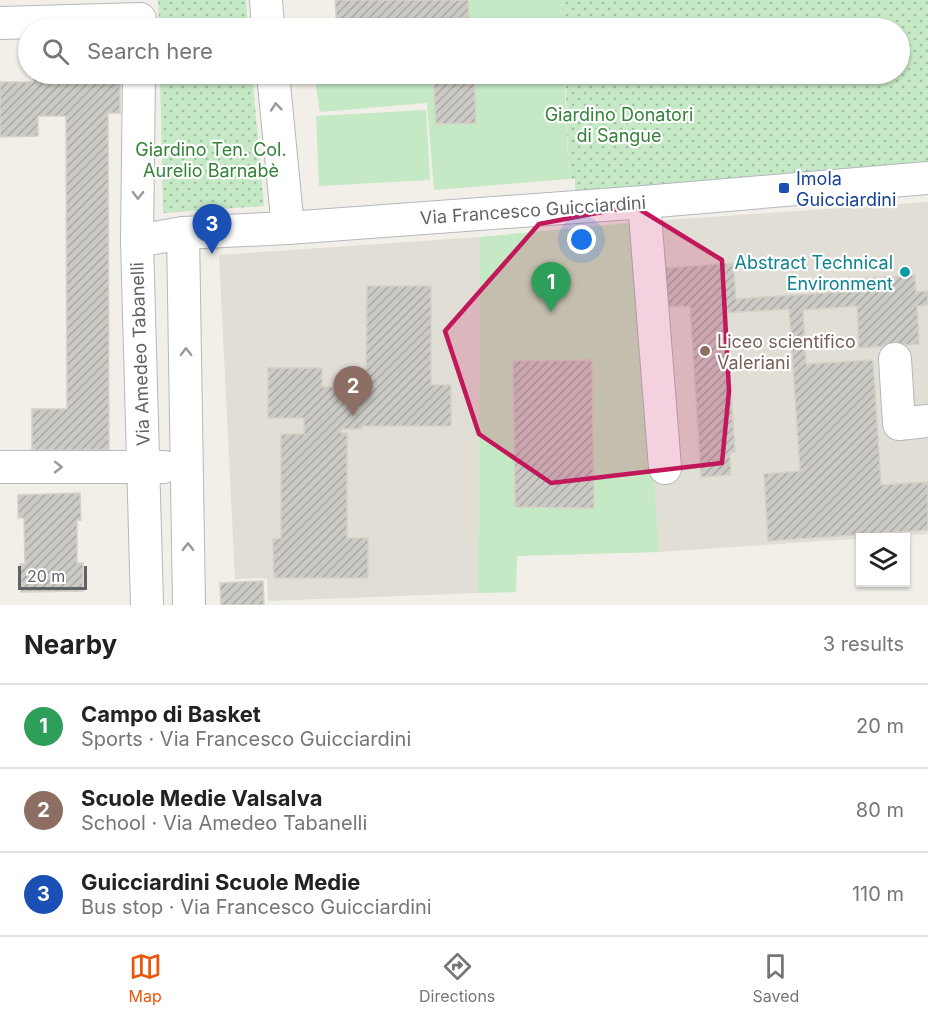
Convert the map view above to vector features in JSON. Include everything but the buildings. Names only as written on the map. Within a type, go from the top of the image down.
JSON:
[{"type":"street","points":[[266,0],[267,18]]},
{"type":"street","points":[[100,18],[140,16]]},
{"type":"street","points":[[0,23],[18,22]]},
{"type":"street","name":"Via Amedeo Tabanelli","points":[[139,84],[137,241],[147,605]]},
{"type":"street","points":[[274,84],[288,228]]},
{"type":"street","name":"Via Francesco Guicciardini","points":[[137,241],[183,232],[288,228],[644,202],[928,178]]},
{"type":"street","points":[[644,202],[664,468]]},
{"type":"street","points":[[183,232],[189,605]]},
{"type":"street","points":[[895,360],[899,424],[928,421]]},
{"type":"street","name":"Via Amedeo Tabanelli","points":[[143,468],[188,465]]},
{"type":"street","points":[[0,467],[143,468]]},
{"type":"highlighted area","points":[[634,206],[722,260],[729,391],[722,463],[551,483],[479,434],[445,331],[539,224]]},
{"type":"shaded area","points":[[928,202],[928,534],[856,533],[856,539],[659,552],[637,222]]},
{"type":"shaded area","points":[[480,237],[478,593],[268,601],[267,578],[235,579],[219,255]]},
{"type":"green space","points":[[158,0],[246,0],[247,18],[159,18]]},
{"type":"green space","points":[[468,0],[561,0],[562,18],[469,18]]},
{"type":"green space","name":"Giardino Donatori di Sangue","points":[[561,0],[928,0],[928,187],[576,218],[575,179],[569,179],[565,84],[910,84],[910,18],[562,18]]},
{"type":"green space","name":"Giardino Ten. Col. Aurelio Barnabè","points":[[160,84],[253,84],[264,206],[163,213]]},
{"type":"green space","points":[[316,84],[434,84],[436,124],[476,122],[474,84],[564,84],[569,179],[434,190],[427,103],[320,112]]},
{"type":"green space","points":[[426,110],[430,180],[319,186],[316,116]]},
{"type":"green space","points":[[637,222],[659,552],[517,556],[516,592],[478,593],[480,237]]},
{"type":"place","name":"Imola Guicciardini","points":[[784,188]]},
{"type":"place","name":"Guicciardini Scuole Medie","points":[[212,254]]},
{"type":"place","name":"Abstract Technical Environment","points":[[905,272]]},
{"type":"place","name":"Campo di Basket","points":[[551,312]]},
{"type":"place","name":"Liceo scientifico Valeriani","points":[[705,351]]},
{"type":"place","name":"Scuole Medie Valsalva","points":[[353,416]]}]
